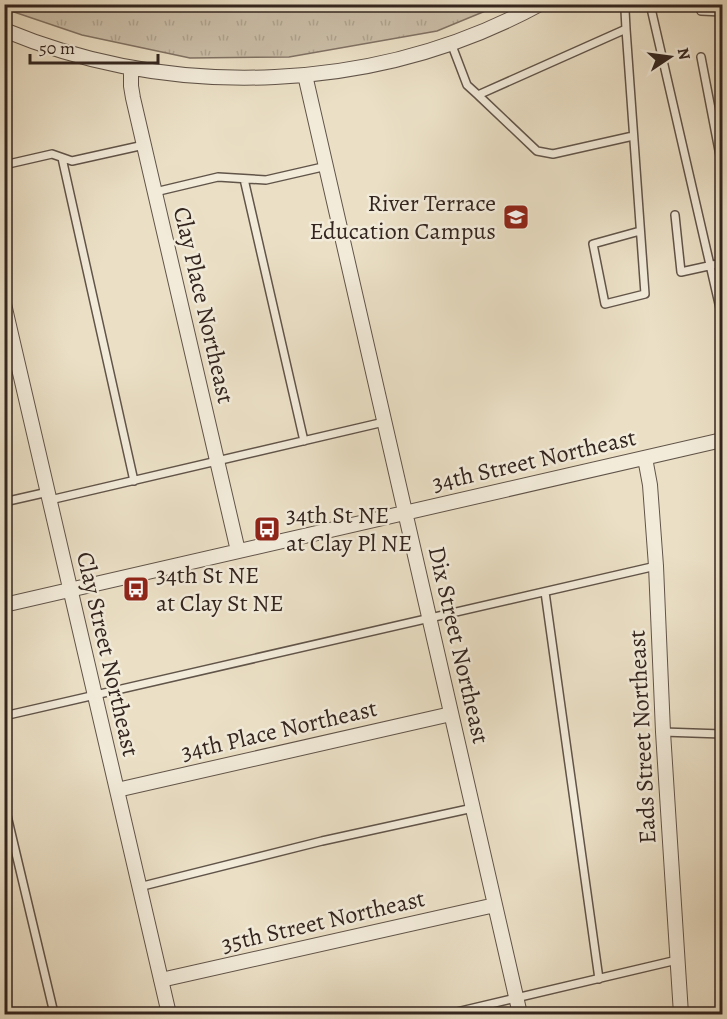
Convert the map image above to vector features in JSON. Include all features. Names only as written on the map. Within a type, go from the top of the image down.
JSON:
[{"type":"street","points":[[4,30],[69,54],[131,68],[221,77],[305,75],[359,67],[451,43],[494,27],[540,4]]},
{"type":"street","name":"Clay Place Northeast","points":[[131,68],[130,86],[238,551]]},
{"type":"street","name":"Dix Street Northeast","points":[[305,75],[520,1014]]},
{"type":"street","name":"Clay Street Northeast","points":[[4,304],[169,1014]]},
{"type":"street","name":"34th Street Northeast","points":[[4,605],[723,440]]},
{"type":"street","name":"Eads Street Northeast","points":[[645,458],[650,485],[656,566],[663,732],[681,1014]]},
{"type":"street","name":"34th Place Northeast","points":[[117,790],[451,714]]},
{"type":"street","name":"35th Street Northeast","points":[[161,980],[495,905]]},
{"type":"lane","points":[[627,4],[626,28],[645,294],[604,304],[593,244],[640,231]]},
{"type":"lane","points":[[650,4],[723,317]]},
{"type":"lane","points":[[700,11],[723,12]]},
{"type":"lane","points":[[478,95],[626,28]]},
{"type":"lane","points":[[451,43],[467,85],[537,151],[553,154],[633,136]]},
{"type":"lane","points":[[701,57],[723,166]]},
{"type":"lane","points":[[4,165],[52,154],[72,161],[144,145]]},
{"type":"lane","points":[[62,158],[134,481]]},
{"type":"lane","points":[[155,192],[218,177],[266,180],[327,166]]},
{"type":"lane","points":[[244,179],[304,441]]},
{"type":"lane","points":[[675,214],[681,272],[723,263]]},
{"type":"lane","points":[[4,502],[134,481],[384,422]]},
{"type":"lane","points":[[4,716],[656,566]]},
{"type":"lane","points":[[545,592],[599,979]]},
{"type":"lane","points":[[663,732],[723,734]]},
{"type":"lane","points":[[4,803],[53,1014]]},
{"type":"lane","points":[[139,887],[322,841],[473,808]]},
{"type":"lane","points":[[448,1014],[677,960]]},
{"type":"green space","points":[[5,4],[500,5],[437,31],[289,57],[190,58],[82,35],[5,9]]},
{"type":"place","name":"River Terrace Education Campus","points":[[516,217]]},
{"type":"place","name":"34th St NE at Clay Pl NE","points":[[267,529]]},
{"type":"place","name":"34th St NE at Clay St NE","points":[[136,589]]}]
